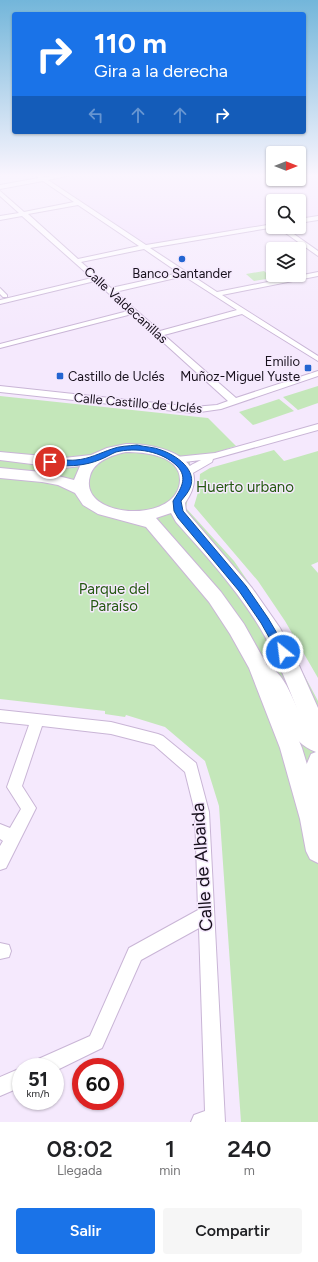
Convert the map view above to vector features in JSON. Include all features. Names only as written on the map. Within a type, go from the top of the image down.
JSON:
[{"type":"main road","points":[[130,516],[152,514],[170,507],[177,501],[186,488],[186,474],[176,460],[158,451],[137,448],[115,450],[96,459],[88,465],[82,473],[80,482],[82,490],[86,498],[95,506],[107,512],[130,516],[152,523],[190,566],[237,629],[258,667],[291,748],[312,819]]},
{"type":"main road","points":[[0,456],[64,463],[96,459]]},
{"type":"main road","points":[[0,473],[57,480],[70,483],[82,490]]},
{"type":"main road","points":[[177,501],[178,511],[182,518],[219,558],[243,588],[265,620],[311,702],[318,734]]},
{"type":"main road","points":[[258,667],[280,688],[297,726],[307,737],[318,744]]},
{"type":"main road","points":[[318,760],[313,772],[309,791],[318,851]]},
{"type":"street","name":"Calle Valdecanillas","points":[[38,226],[131,312],[234,401]]},
{"type":"street","points":[[113,226],[318,359]]},
{"type":"street","points":[[76,261],[144,247],[266,227]]},
{"type":"street","points":[[290,234],[318,254]]},
{"type":"street","points":[[109,291],[185,274]]},
{"type":"street","points":[[216,294],[318,274]]},
{"type":"street","points":[[0,302],[96,279]]},
{"type":"street","points":[[0,290],[6,296]]},
{"type":"street","points":[[157,334],[242,311]]},
{"type":"street","points":[[0,346],[131,312]]},
{"type":"street","name":"Calle Castillo de Uclés","points":[[0,389],[194,410],[218,407],[318,373]]},
{"type":"street","points":[[176,460],[216,456],[318,427]]},
{"type":"street","points":[[186,474],[193,468],[216,456]]},
{"type":"street","name":"Calle de Albaida","points":[[0,716],[111,728],[158,740],[190,768],[202,812],[206,915],[210,1121]]},
{"type":"street","points":[[0,862],[7,834],[29,808],[14,787],[38,720]]},
{"type":"street","points":[[62,1058],[96,1042],[135,954],[206,915]]},
{"type":"street","points":[[0,1088],[12,1082]]},
{"type":"shaded area","points":[[113,226],[266,226],[144,247]]},
{"type":"green space","points":[[264,271],[266,273],[266,279],[254,281],[246,274]]},
{"type":"green space","points":[[318,386],[318,403],[298,410],[283,397]]},
{"type":"green space","name":"Parque del Paraíso","points":[[0,396],[208,418],[236,446],[190,461],[190,487],[186,508],[234,561],[276,622],[318,701],[318,1122],[241,1122],[219,806],[205,761],[165,727],[126,715],[125,717],[105,714],[105,711],[0,699]]},
{"type":"green space","points":[[279,399],[294,411],[253,425],[239,412]]},
{"type":"green space","name":"Huerto urbano","points":[[274,450],[284,461],[318,451],[318,562],[311,565],[318,573],[318,678],[285,621],[258,581],[194,506],[199,489],[200,474],[210,468]]},
{"type":"place","name":"Banco Santander","points":[[182,259]]},
{"type":"place","name":"Emilio Muñoz-Miguel Yuste","points":[[308,368]]},
{"type":"place","name":"Castillo de Uclés","points":[[60,376]]},
{"type":"route","points":[[50,462],[64,463],[96,459],[115,450],[126,448],[158,451],[176,460],[186,474],[187,481],[183,495],[177,501],[178,511],[182,518],[219,558],[243,588],[265,620],[283,652]]}]
